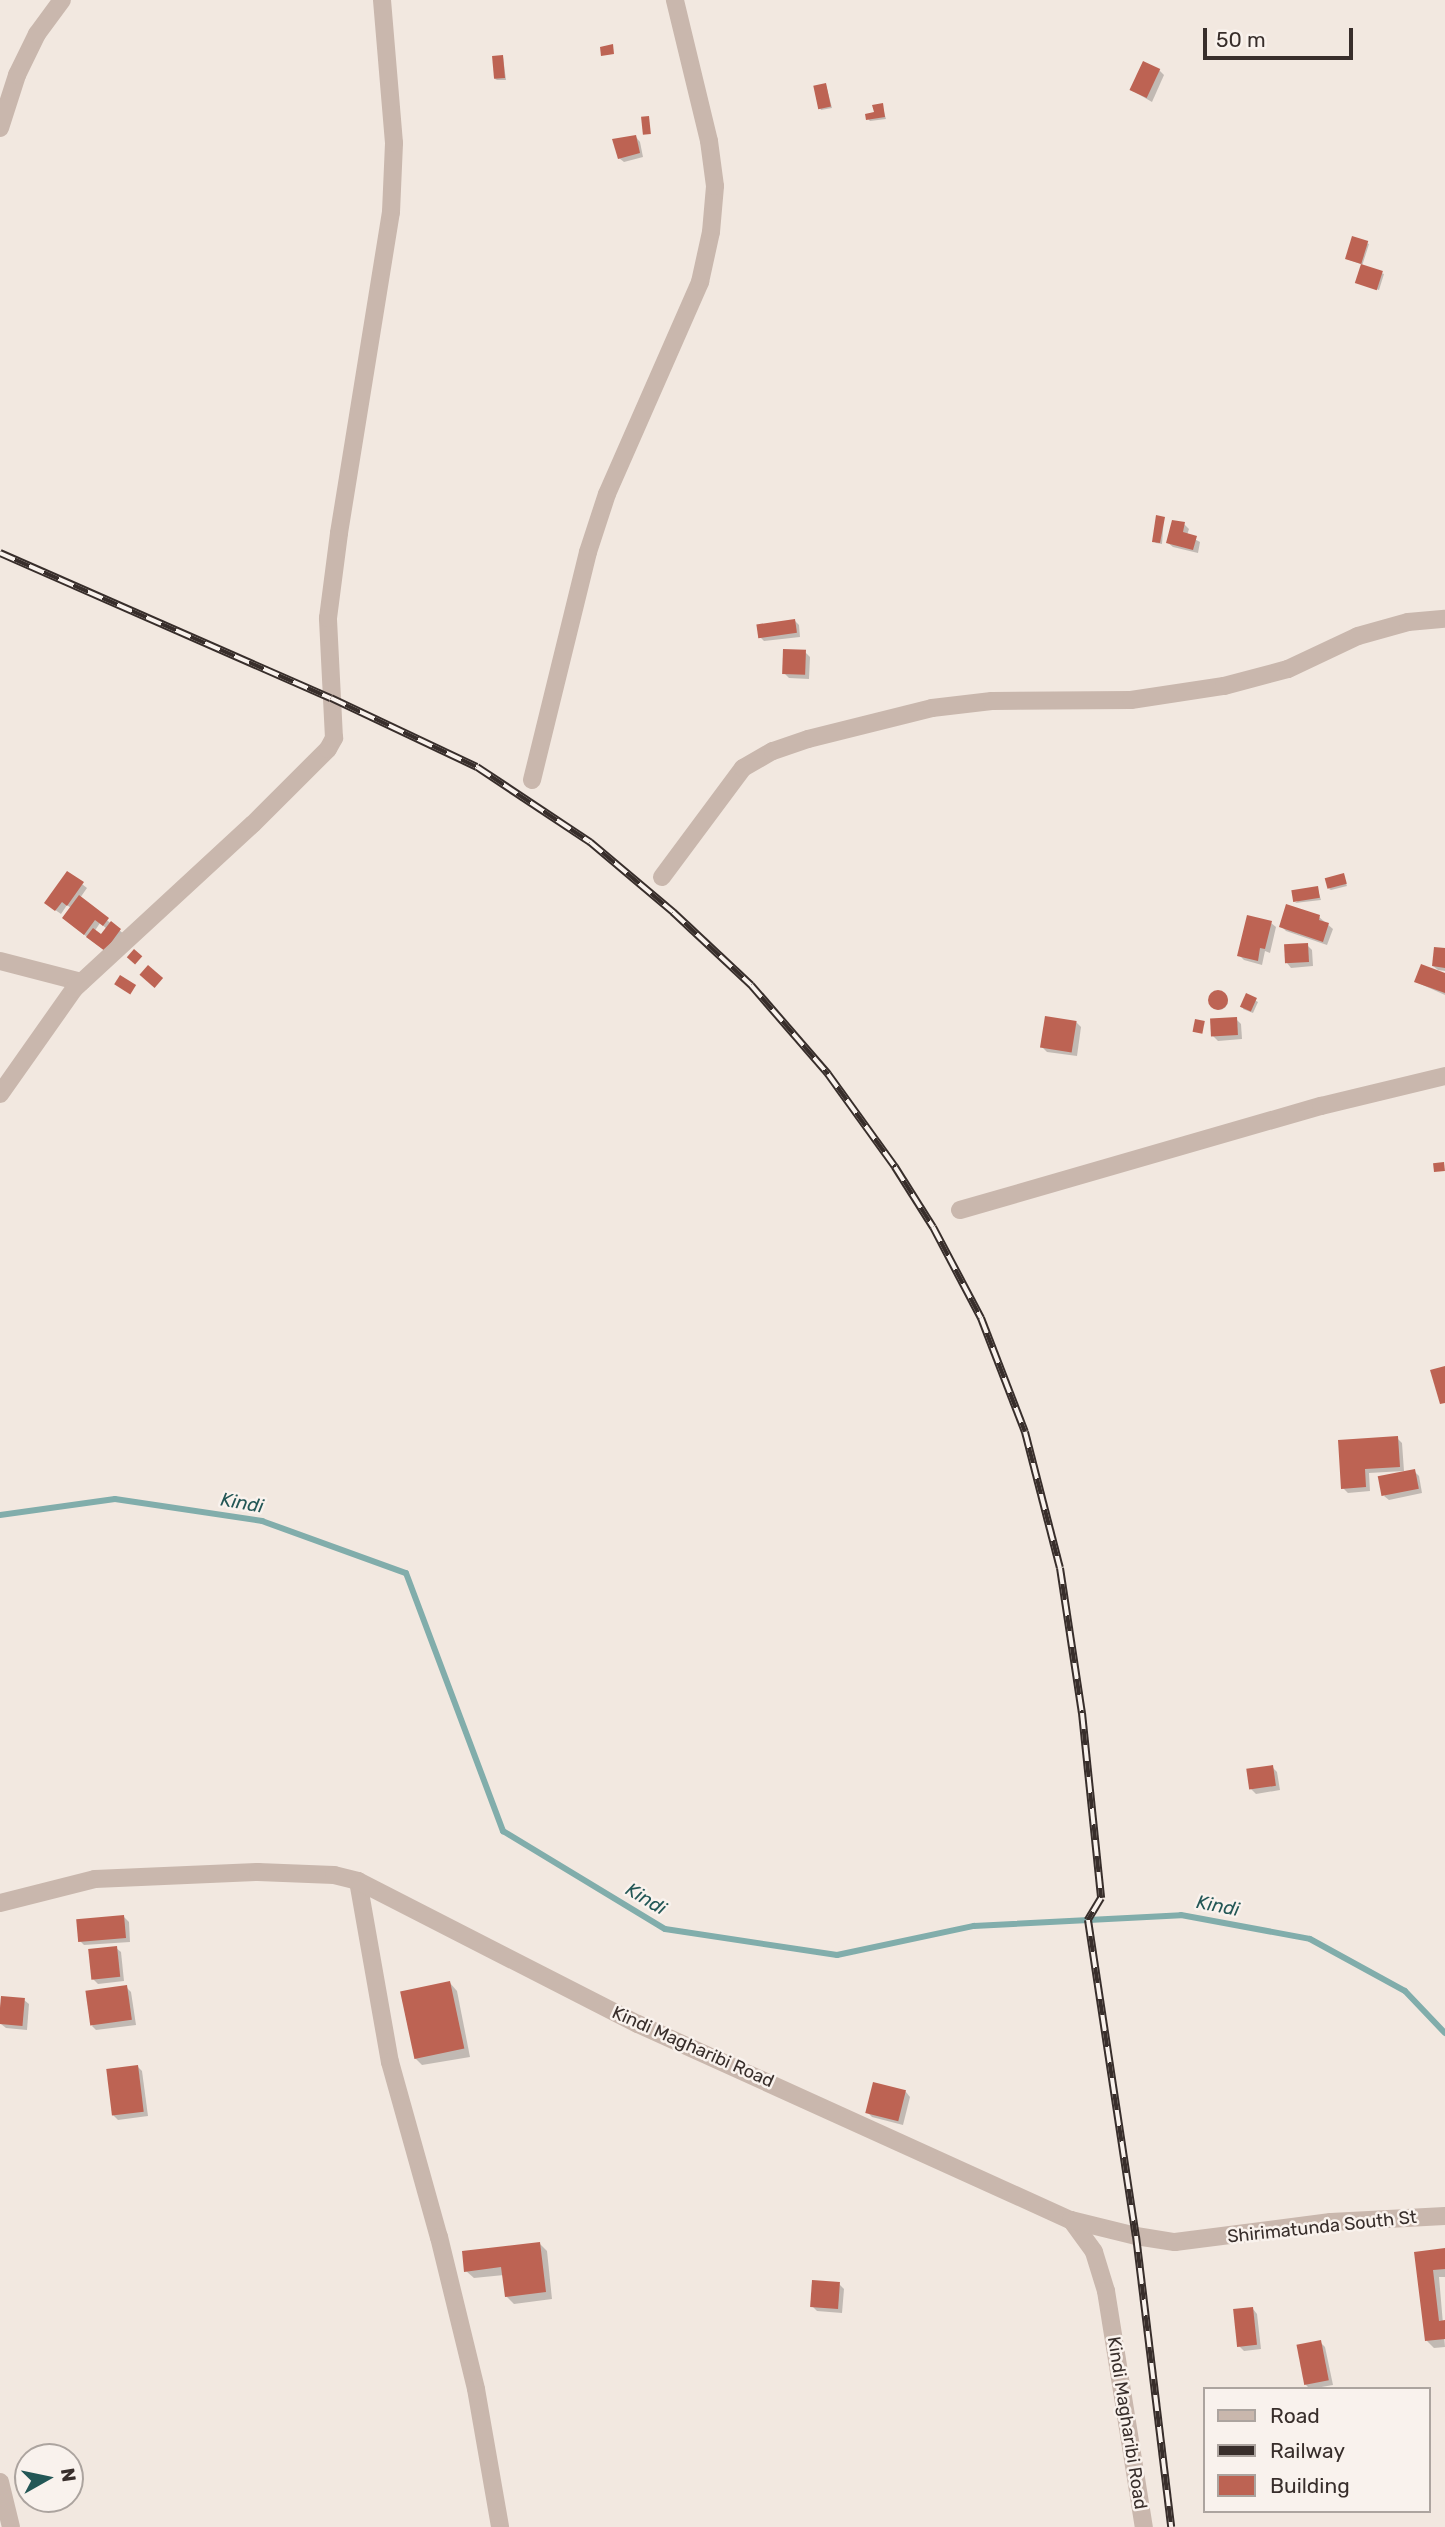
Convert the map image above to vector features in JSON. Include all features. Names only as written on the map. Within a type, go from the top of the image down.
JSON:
[{"type":"street","points":[[0,128],[17,75],[37,34],[62,0]]},
{"type":"street","points":[[0,1094],[81,982],[253,824],[328,749],[334,738],[328,618],[339,533],[391,212],[394,143],[382,0]]},
{"type":"street","points":[[532,780],[588,552],[603,506],[629,440],[701,282],[711,232],[715,186],[709,141],[675,0]]},
{"type":"street","points":[[662,877],[743,768],[773,751],[808,739],[944,706],[992,701],[1131,700],[1223,686],[1288,669],[1358,636],[1408,622],[1445,619]]},
{"type":"street","points":[[0,961],[81,982]]},
{"type":"street","points":[[960,1210],[1321,1106],[1445,1076]]},
{"type":"street","name":"Kindi Magharibi Road","points":[[0,1903],[95,1879],[258,1872],[334,1875],[358,1881],[638,2024],[1071,2220],[1094,2252],[1106,2291],[1144,2527]]},
{"type":"street","points":[[358,1881],[390,2062],[439,2237],[473,2376],[500,2527]]},
{"type":"street","name":"Shirimatunda South St","points":[[1071,2220],[1136,2236],[1175,2242],[1331,2222],[1445,2216]]},
{"type":"street","points":[[0,2482],[11,2527]]},
{"type":"building","points":[[613,44],[614,54],[601,56],[600,47]]},
{"type":"building","points":[[503,55],[505,78],[494,79],[492,56]]},
{"type":"building","points":[[1143,61],[1160,69],[1147,98],[1129,90]]},
{"type":"building","points":[[826,83],[831,106],[818,109],[813,86]]},
{"type":"building","points":[[883,103],[885,117],[866,120],[865,114],[874,112],[872,105]]},
{"type":"building","points":[[649,116],[651,134],[643,135],[641,117]]},
{"type":"building","points":[[636,135],[640,153],[618,159],[612,139]]},
{"type":"building","points":[[1352,236],[1368,241],[1361,264],[1345,259]]},
{"type":"building","points":[[1361,264],[1383,271],[1377,290],[1355,283]]},
{"type":"building","points":[[1156,515],[1165,517],[1160,543],[1152,542]]},
{"type":"building","points":[[1172,520],[1185,522],[1183,532],[1197,536],[1193,550],[1166,543]]},
{"type":"building","points":[[795,619],[797,633],[758,638],[756,624]]},
{"type":"building","points":[[783,649],[806,650],[805,675],[782,674]]},
{"type":"building","points":[[67,871],[84,882],[67,906],[62,902],[55,911],[44,903]]},
{"type":"building","points":[[1344,873],[1347,884],[1328,889],[1325,878]]},
{"type":"building","points":[[1318,886],[1320,898],[1293,902],[1291,890]]},
{"type":"building","points":[[79,895],[109,918],[103,926],[95,920],[84,935],[62,918]]},
{"type":"building","points":[[1286,904],[1320,915],[1319,920],[1329,923],[1323,942],[1279,927]]},
{"type":"building","points":[[1247,915],[1272,921],[1265,949],[1260,948],[1258,961],[1237,956]]},
{"type":"building","points":[[111,921],[121,929],[105,951],[86,937],[93,928],[101,934]]},
{"type":"building","points":[[1308,943],[1309,962],[1285,963],[1284,944]]},
{"type":"building","points":[[1434,947],[1445,948],[1445,968],[1432,966]]},
{"type":"building","points":[[134,949],[142,956],[135,965],[127,957]]},
{"type":"building","points":[[1421,964],[1445,973],[1445,993],[1414,982]]},
{"type":"building","points":[[148,965],[163,978],[155,988],[139,975]]},
{"type":"building","points":[[120,975],[136,985],[130,994],[114,984]]},
{"type":"building","points":[[1218,990],[1225,993],[1228,1000],[1225,1007],[1218,1010],[1211,1007],[1208,1000],[1211,993]]},
{"type":"building","points":[[1246,993],[1257,998],[1251,1012],[1240,1007]]},
{"type":"building","points":[[1045,1016],[1077,1021],[1072,1053],[1040,1048]]},
{"type":"building","points":[[1237,1017],[1238,1035],[1211,1036],[1210,1018]]},
{"type":"building","points":[[1195,1019],[1205,1021],[1202,1034],[1193,1032]]},
{"type":"building","points":[[1444,1162],[1445,1171],[1434,1172],[1433,1163]]},
{"type":"building","points":[[1445,1366],[1445,1403],[1440,1404],[1430,1370]]},
{"type":"building","points":[[1398,1436],[1400,1467],[1365,1469],[1366,1487],[1341,1489],[1338,1440]]},
{"type":"building","points":[[1415,1469],[1419,1489],[1382,1496],[1378,1476]]},
{"type":"building","points":[[1273,1765],[1276,1786],[1249,1790],[1246,1769]]},
{"type":"building","points":[[124,1915],[126,1938],[78,1942],[76,1919]]},
{"type":"building","points":[[117,1946],[120,1977],[91,1980],[88,1949]]},
{"type":"building","points":[[450,1981],[464,2048],[414,2059],[400,1992]]},
{"type":"building","points":[[127,1985],[132,2020],[90,2026],[85,1991]]},
{"type":"building","points":[[1,1996],[25,1998],[22,2026],[0,2024]]},
{"type":"building","points":[[138,2065],[144,2112],[112,2116],[106,2069]]},
{"type":"building","points":[[873,2082],[906,2090],[898,2121],[865,2113]]},
{"type":"building","points":[[540,2242],[546,2292],[505,2297],[501,2267],[464,2272],[462,2251]]},
{"type":"building","points":[[1445,2248],[1445,2269],[1433,2270],[1439,2321],[1445,2320],[1445,2339],[1425,2341],[1414,2252]]},
{"type":"building","points":[[812,2280],[840,2282],[838,2309],[810,2307]]},
{"type":"building","points":[[1253,2307],[1257,2345],[1237,2347],[1233,2309]]},
{"type":"building","points":[[1321,2340],[1329,2380],[1304,2385],[1296,2345]]},
{"type":"waterway","name":"Kindi","points":[[0,1515],[115,1499],[262,1521],[406,1573],[503,1831],[665,1929],[837,1955],[974,1926],[1181,1915],[1310,1939],[1405,1991],[1445,2033]]},
{"type":"railway","points":[[0,553],[331,698],[477,767],[590,842],[673,912],[751,985],[828,1074],[895,1167],[933,1227],[981,1318],[1025,1432],[1060,1568],[1082,1713],[1101,1898],[1088,1920],[1136,2236],[1171,2527]]}]
